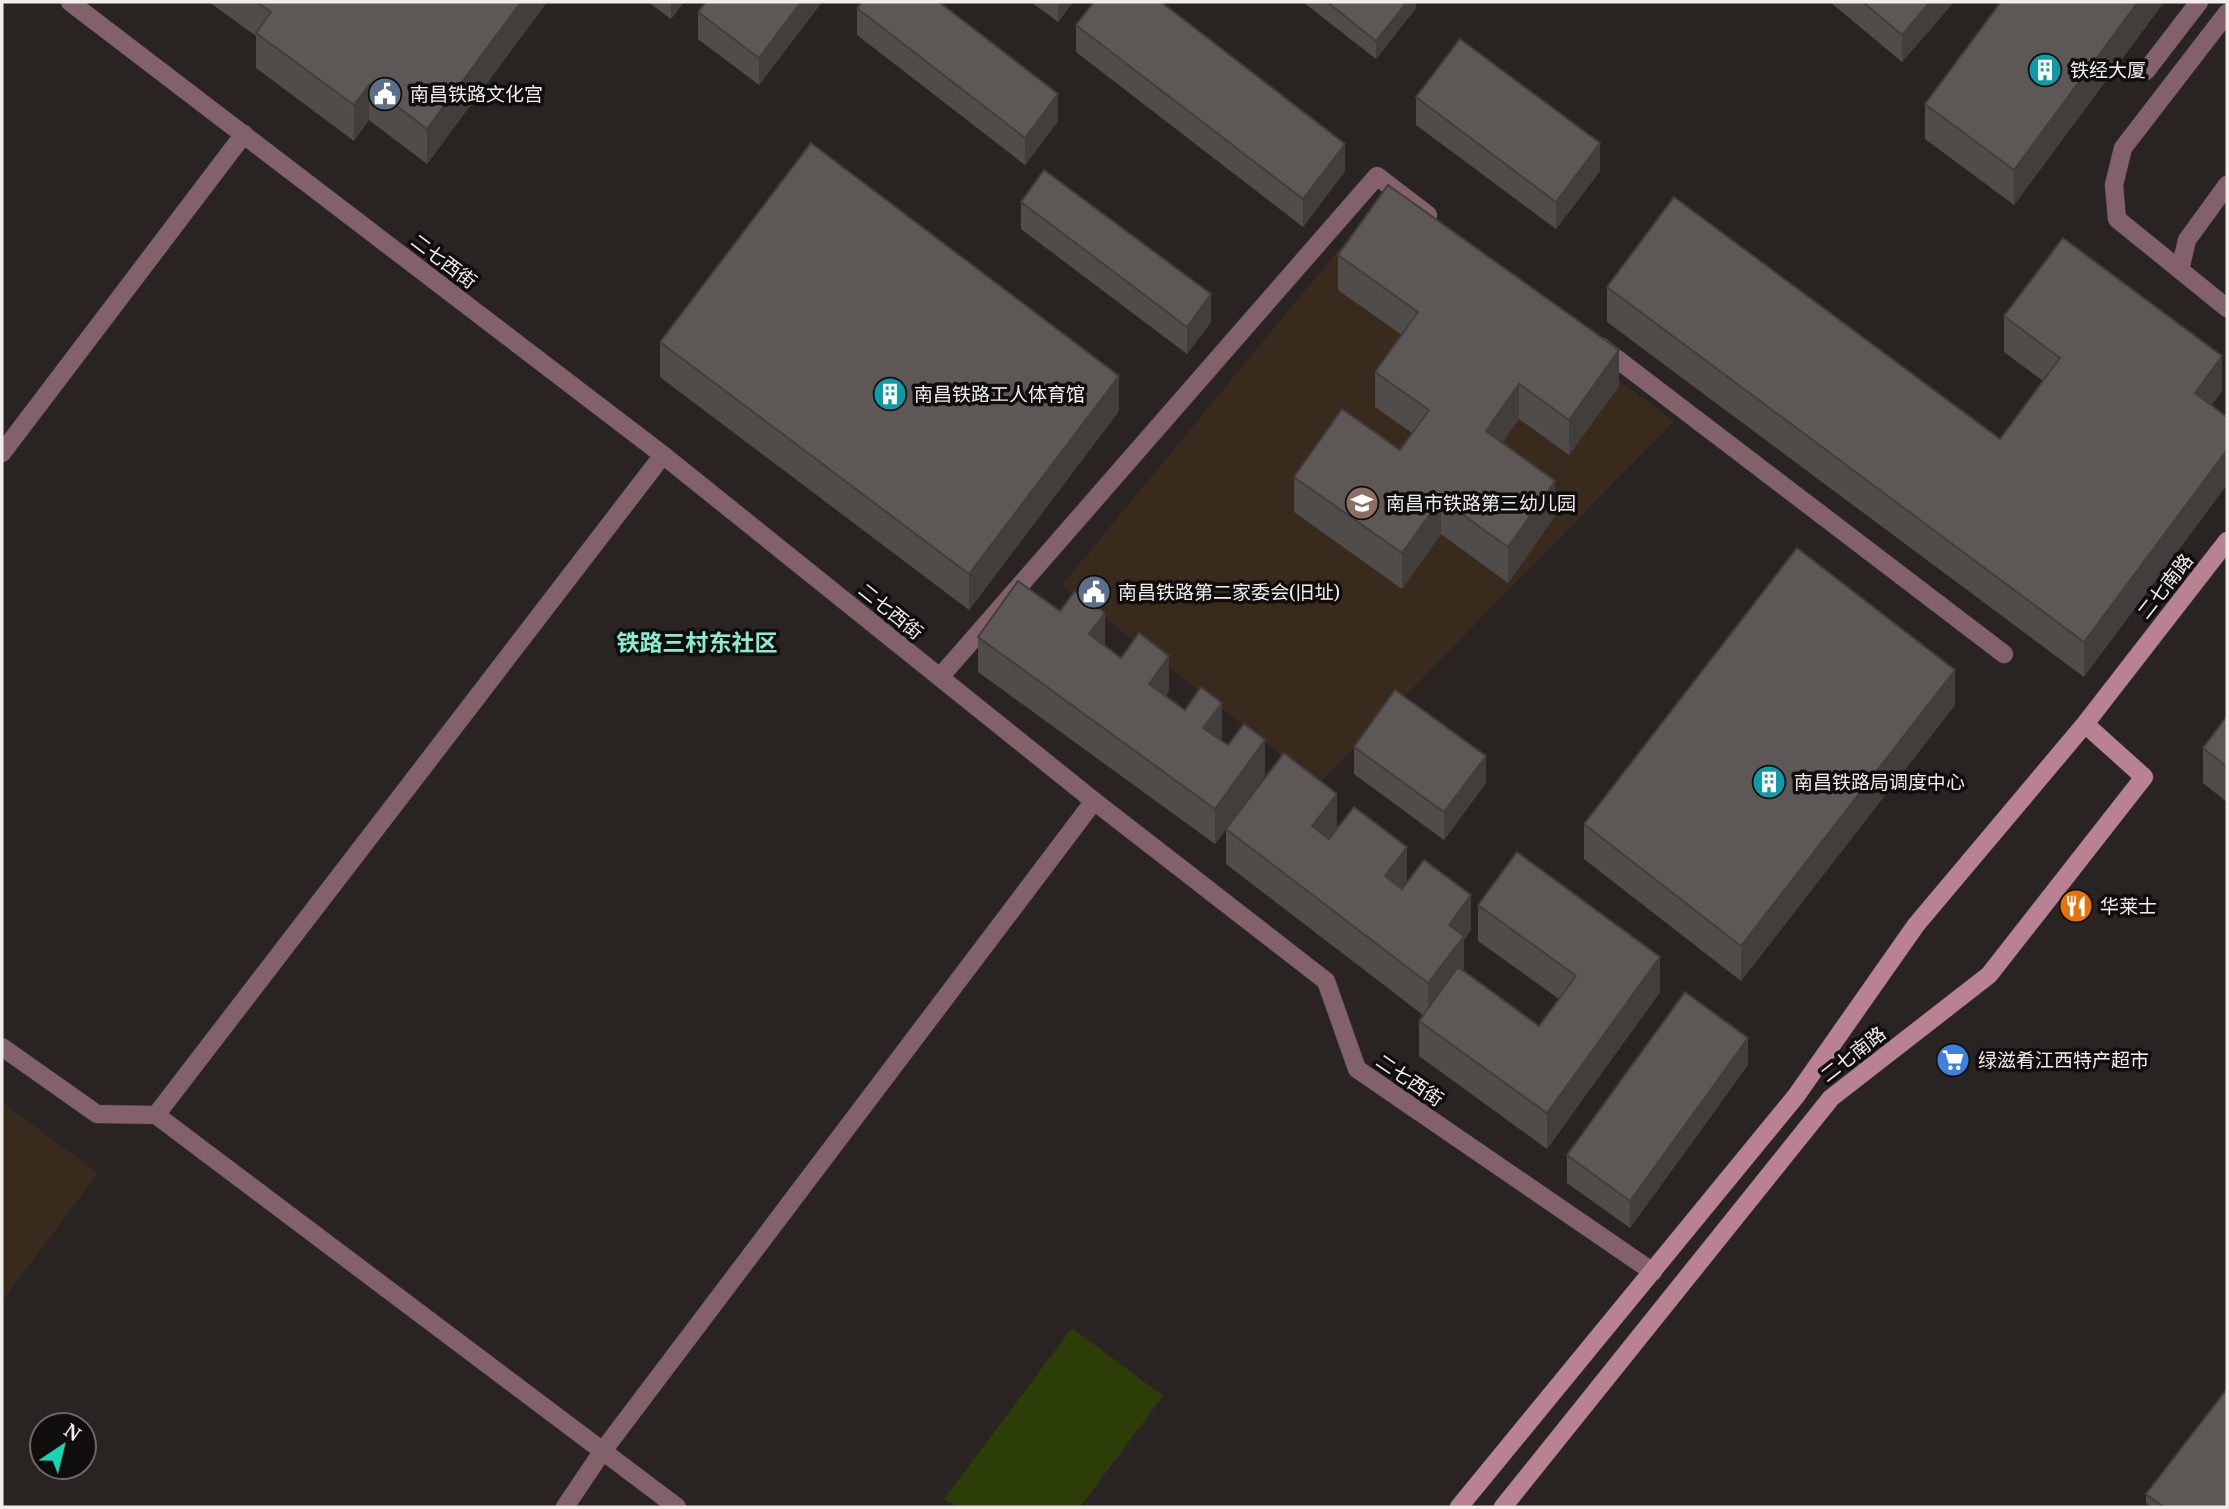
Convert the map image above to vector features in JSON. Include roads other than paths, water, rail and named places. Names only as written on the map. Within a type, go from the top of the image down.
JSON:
[{"type":"main road","name":"二七南路","points":[[1459,1507],[1796,1096],[1916,925],[2085,724],[2227,541]]},
{"type":"main road","name":"二七南路","points":[[1503,1507],[1830,1098],[1989,975],[2144,777],[2085,724]]},
{"type":"street","name":"二七西街","points":[[70,2],[663,454],[1094,801],[1326,981],[1357,1069],[1653,1272]]},
{"type":"street","points":[[2146,71],[2199,2]]},
{"type":"street","points":[[2227,13],[2123,148],[2114,185],[2117,219],[2227,308]]},
{"type":"street","points":[[2,453],[244,134]]},
{"type":"street","points":[[940,677],[1377,176],[1443,226]]},
{"type":"street","points":[[2180,270],[2187,240],[2227,185]]},
{"type":"street","points":[[1585,335],[2004,654]]},
{"type":"street","points":[[156,1115],[663,454]]},
{"type":"street","points":[[565,1507],[602,1452],[1094,801]]},
{"type":"street","points":[[2,1047],[97,1114],[156,1115],[677,1507]]},
{"type":"place","name":"铁经大厦","points":[[2045,70]]},
{"type":"place","name":"南昌铁路文化宫","points":[[385,94]]},
{"type":"place","name":"南昌铁路工人体育馆","points":[[890,394]]},
{"type":"place","name":"南昌市铁路第三幼儿园","points":[[1362,503]]},
{"type":"place","name":"南昌铁路第二家委会(旧址)","points":[[1094,592]]},
{"type":"place","name":"南昌铁路局调度中心","points":[[1769,782]]},
{"type":"place","name":"华莱士","points":[[2076,906]]},
{"type":"place","name":"绿滋肴江西特产超市","points":[[1953,1060]]},
{"type":"district","name":"铁路三村东社区","points":[[697,643]]}]
